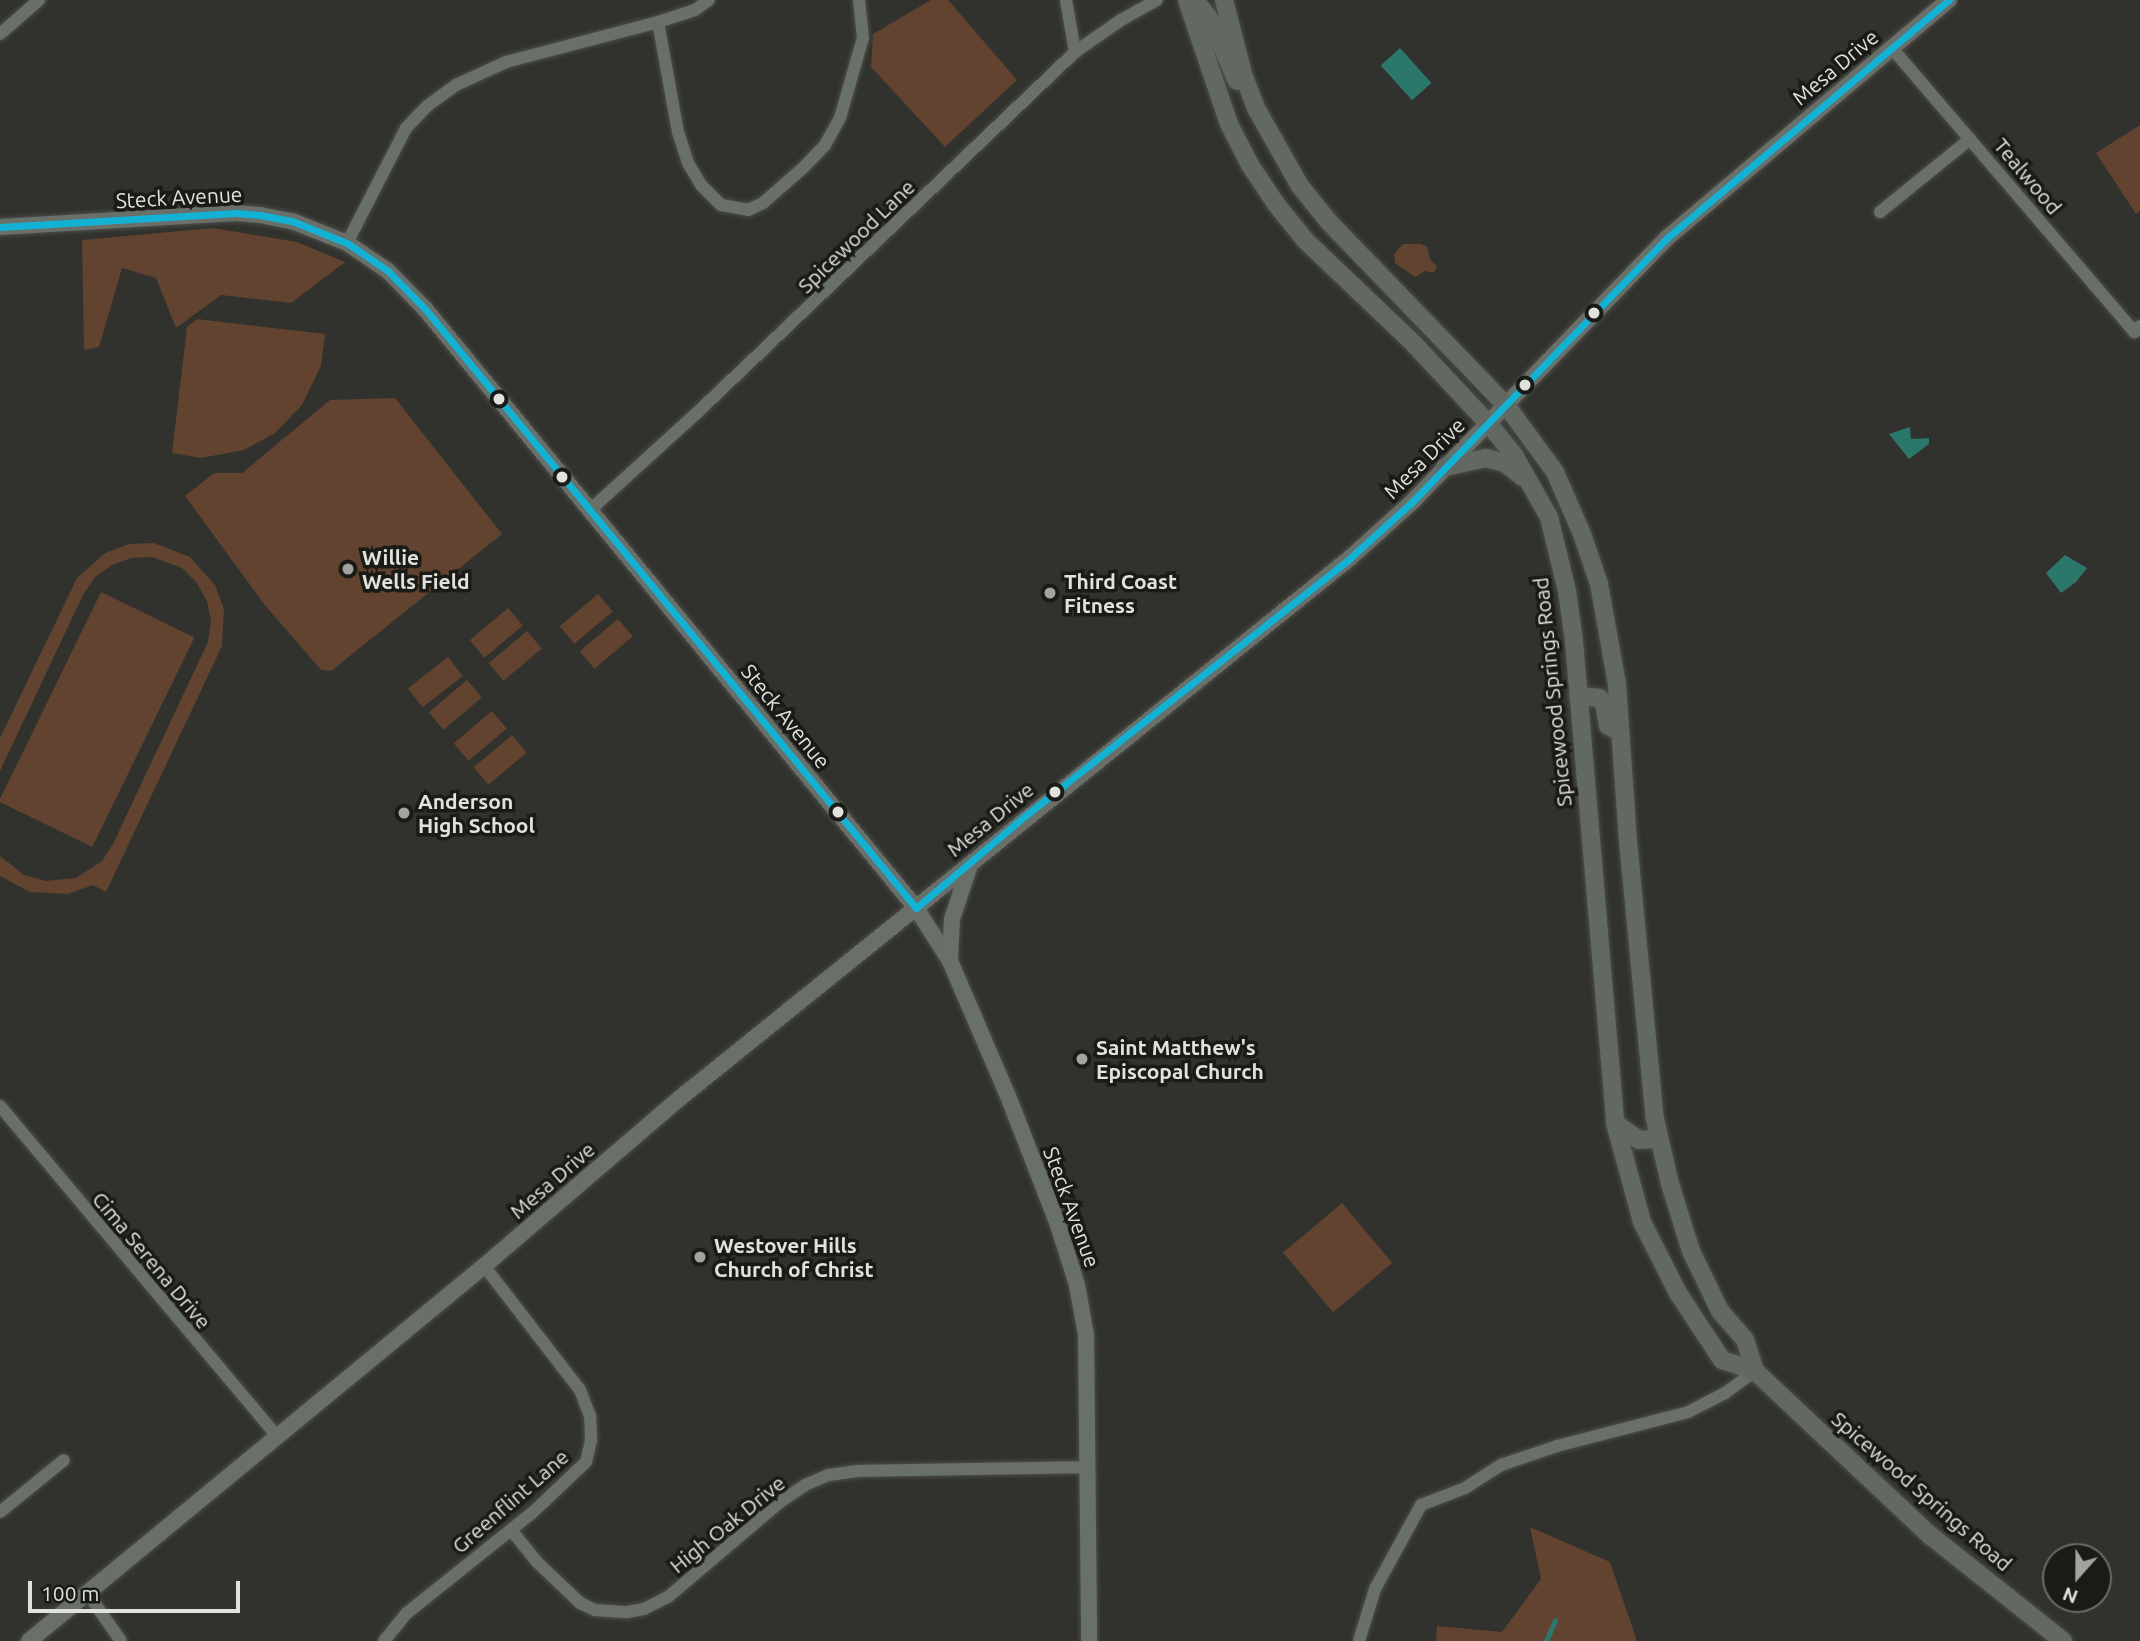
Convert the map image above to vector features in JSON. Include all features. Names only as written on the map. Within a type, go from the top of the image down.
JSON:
[{"type":"main road","name":"Spicewood Springs Road","points":[[1187,0],[1229,124],[1250,165],[1276,204],[1306,242],[1414,344],[1488,423],[1514,455],[1534,486],[1549,517],[1558,545],[1569,604],[1615,1123],[1642,1222],[1678,1293],[1722,1360],[1755,1371],[1931,1536],[2063,1641]]},
{"type":"main road","points":[[1195,0],[1210,21],[1230,72],[1257,110]]},
{"type":"main road","name":"Spicewood Springs Road","points":[[1224,0],[1243,74],[1257,110],[1286,164],[1329,222],[1506,405],[1555,472],[1582,534],[1599,584],[1611,636],[1650,1084],[1659,1139],[1691,1251],[1720,1311],[1745,1340],[1755,1371]]},
{"type":"main road","points":[[1445,467],[1486,458],[1496,460],[1534,486]]},
{"type":"main road","points":[[1578,696],[1599,698],[1604,703],[1608,726],[1620,731]]},
{"type":"main road","points":[[1615,1123],[1639,1140],[1659,1139]]},
{"type":"street","points":[[0,34],[39,0]]},
{"type":"street","points":[[346,243],[406,128],[427,106],[456,85],[506,62],[658,22],[695,10],[709,0]]},
{"type":"street","points":[[658,22],[678,132],[688,163],[701,185],[721,205],[748,210],[763,203],[803,168],[825,145],[840,118],[863,38],[859,0]]},
{"type":"street","points":[[1066,0],[1075,52]]},
{"type":"street","name":"Spicewood Lane","points":[[589,511],[700,410],[1075,52],[1121,20],[1157,0]]},
{"type":"street","name":"Mesa Drive","points":[[29,1641],[484,1266],[680,1098],[1350,558],[1445,467],[1667,238],[1949,0]]},
{"type":"street","name":"Tealwood","points":[[1891,47],[2137,329]]},
{"type":"street","points":[[1880,212],[1970,139]]},
{"type":"street","name":"Steck Avenue","points":[[0,227],[21,228],[236,212],[292,221],[346,243],[388,271],[410,291],[916,908],[950,961],[1024,1136],[1058,1224],[1077,1285],[1086,1335],[1089,1641]]},
{"type":"street","points":[[950,961],[953,913],[971,861]]},
{"type":"street","name":"Cima Serena Drive","points":[[0,1106],[277,1436]]},
{"type":"street","name":"Greenflint Lane","points":[[384,1641],[407,1613],[511,1530],[586,1462],[591,1440],[590,1416],[572,1379],[484,1266]]},
{"type":"street","points":[[1359,1641],[1375,1589],[1422,1505],[1465,1488],[1501,1465],[1557,1446],[1688,1412],[1725,1393],[1755,1371]]},
{"type":"street","points":[[0,1512],[64,1460]]},
{"type":"street","name":"High Oak Drive","points":[[511,1530],[537,1562],[580,1603],[596,1610],[620,1613],[644,1609],[668,1597],[780,1502],[805,1485],[829,1475],[858,1471],[1088,1467]]},
{"type":"street","points":[[88,1594],[121,1641]]},
{"type":"shaded area","points":[[931,0],[948,0],[1017,80],[945,147],[871,67],[873,34]]},
{"type":"shaded area","points":[[2140,125],[2140,211],[2136,214],[2096,153]]},
{"type":"shaded area","points":[[213,228],[297,242],[345,262],[291,303],[221,295],[176,328],[156,278],[122,268],[99,347],[84,350],[82,240]]},
{"type":"shaded area","points":[[1403,244],[1421,244],[1427,247],[1430,259],[1437,267],[1433,273],[1425,271],[1415,277],[1395,263],[1394,254]]},
{"type":"shaded area","points":[[197,319],[325,334],[321,366],[302,405],[275,433],[244,450],[201,458],[172,453],[187,327]]},
{"type":"shaded area","name":"Willie Wells Field","points":[[395,398],[502,534],[331,671],[321,670],[264,604],[185,496],[214,473],[242,473],[330,400]]},
{"type":"shaded area","points":[[154,543],[190,557],[215,585],[224,609],[222,646],[106,892],[93,885],[68,894],[30,892],[0,876],[0,856],[24,875],[45,881],[76,878],[102,861],[113,844],[208,642],[211,621],[207,601],[197,583],[182,568],[152,557],[131,558],[112,565],[95,577],[83,595],[0,771],[0,738],[77,578],[105,553],[129,544]]},
{"type":"shaded area","points":[[101,592],[194,638],[92,847],[0,802],[0,799]]},
{"type":"shaded area","points":[[598,594],[613,612],[574,644],[560,626]]},
{"type":"shaded area","points":[[508,608],[523,626],[484,658],[470,640]]},
{"type":"shaded area","points":[[618,619],[633,637],[594,669],[580,651]]},
{"type":"shaded area","points":[[527,631],[542,649],[503,681],[489,663]]},
{"type":"shaded area","points":[[448,657],[463,676],[423,707],[408,688]]},
{"type":"shaded area","points":[[467,680],[482,698],[443,730],[429,712]]},
{"type":"shaded area","points":[[492,711],[507,729],[468,761],[454,743]]},
{"type":"shaded area","points":[[512,735],[527,753],[488,785],[474,767]]},
{"type":"shaded area","points":[[1342,1203],[1392,1263],[1333,1312],[1283,1252]]},
{"type":"shaded area","points":[[1530,1527],[1610,1562],[1637,1641],[1436,1641],[1437,1626],[1502,1632],[1541,1579]]},
{"type":"water","points":[[1400,48],[1431,83],[1412,100],[1381,65]]},
{"type":"water","points":[[1910,427],[1911,439],[1929,438],[1929,444],[1909,459],[1889,434]]},
{"type":"water","points":[[2065,555],[2087,568],[2076,582],[2061,593],[2046,573]]},
{"type":"waterway","points":[[1546,1641],[1555,1621]]},
{"type":"transit line","points":[[916,908],[1025,816],[1350,558],[1412,502],[1667,238],[1949,0]]},
{"type":"transit line","points":[[0,227],[236,213],[260,215],[292,221],[347,243],[388,271],[426,310],[916,908]]},
{"type":"place","name":"Willie Wells Field","points":[[348,569]]},
{"type":"place","name":"Third Coast Fitness","points":[[1050,593]]},
{"type":"place","name":"Anderson High School","points":[[404,813]]},
{"type":"place","name":"Saint Matthew's Episcopal Church","points":[[1082,1059]]},
{"type":"place","name":"Westover Hills Church of Christ","points":[[700,1257]]}]
